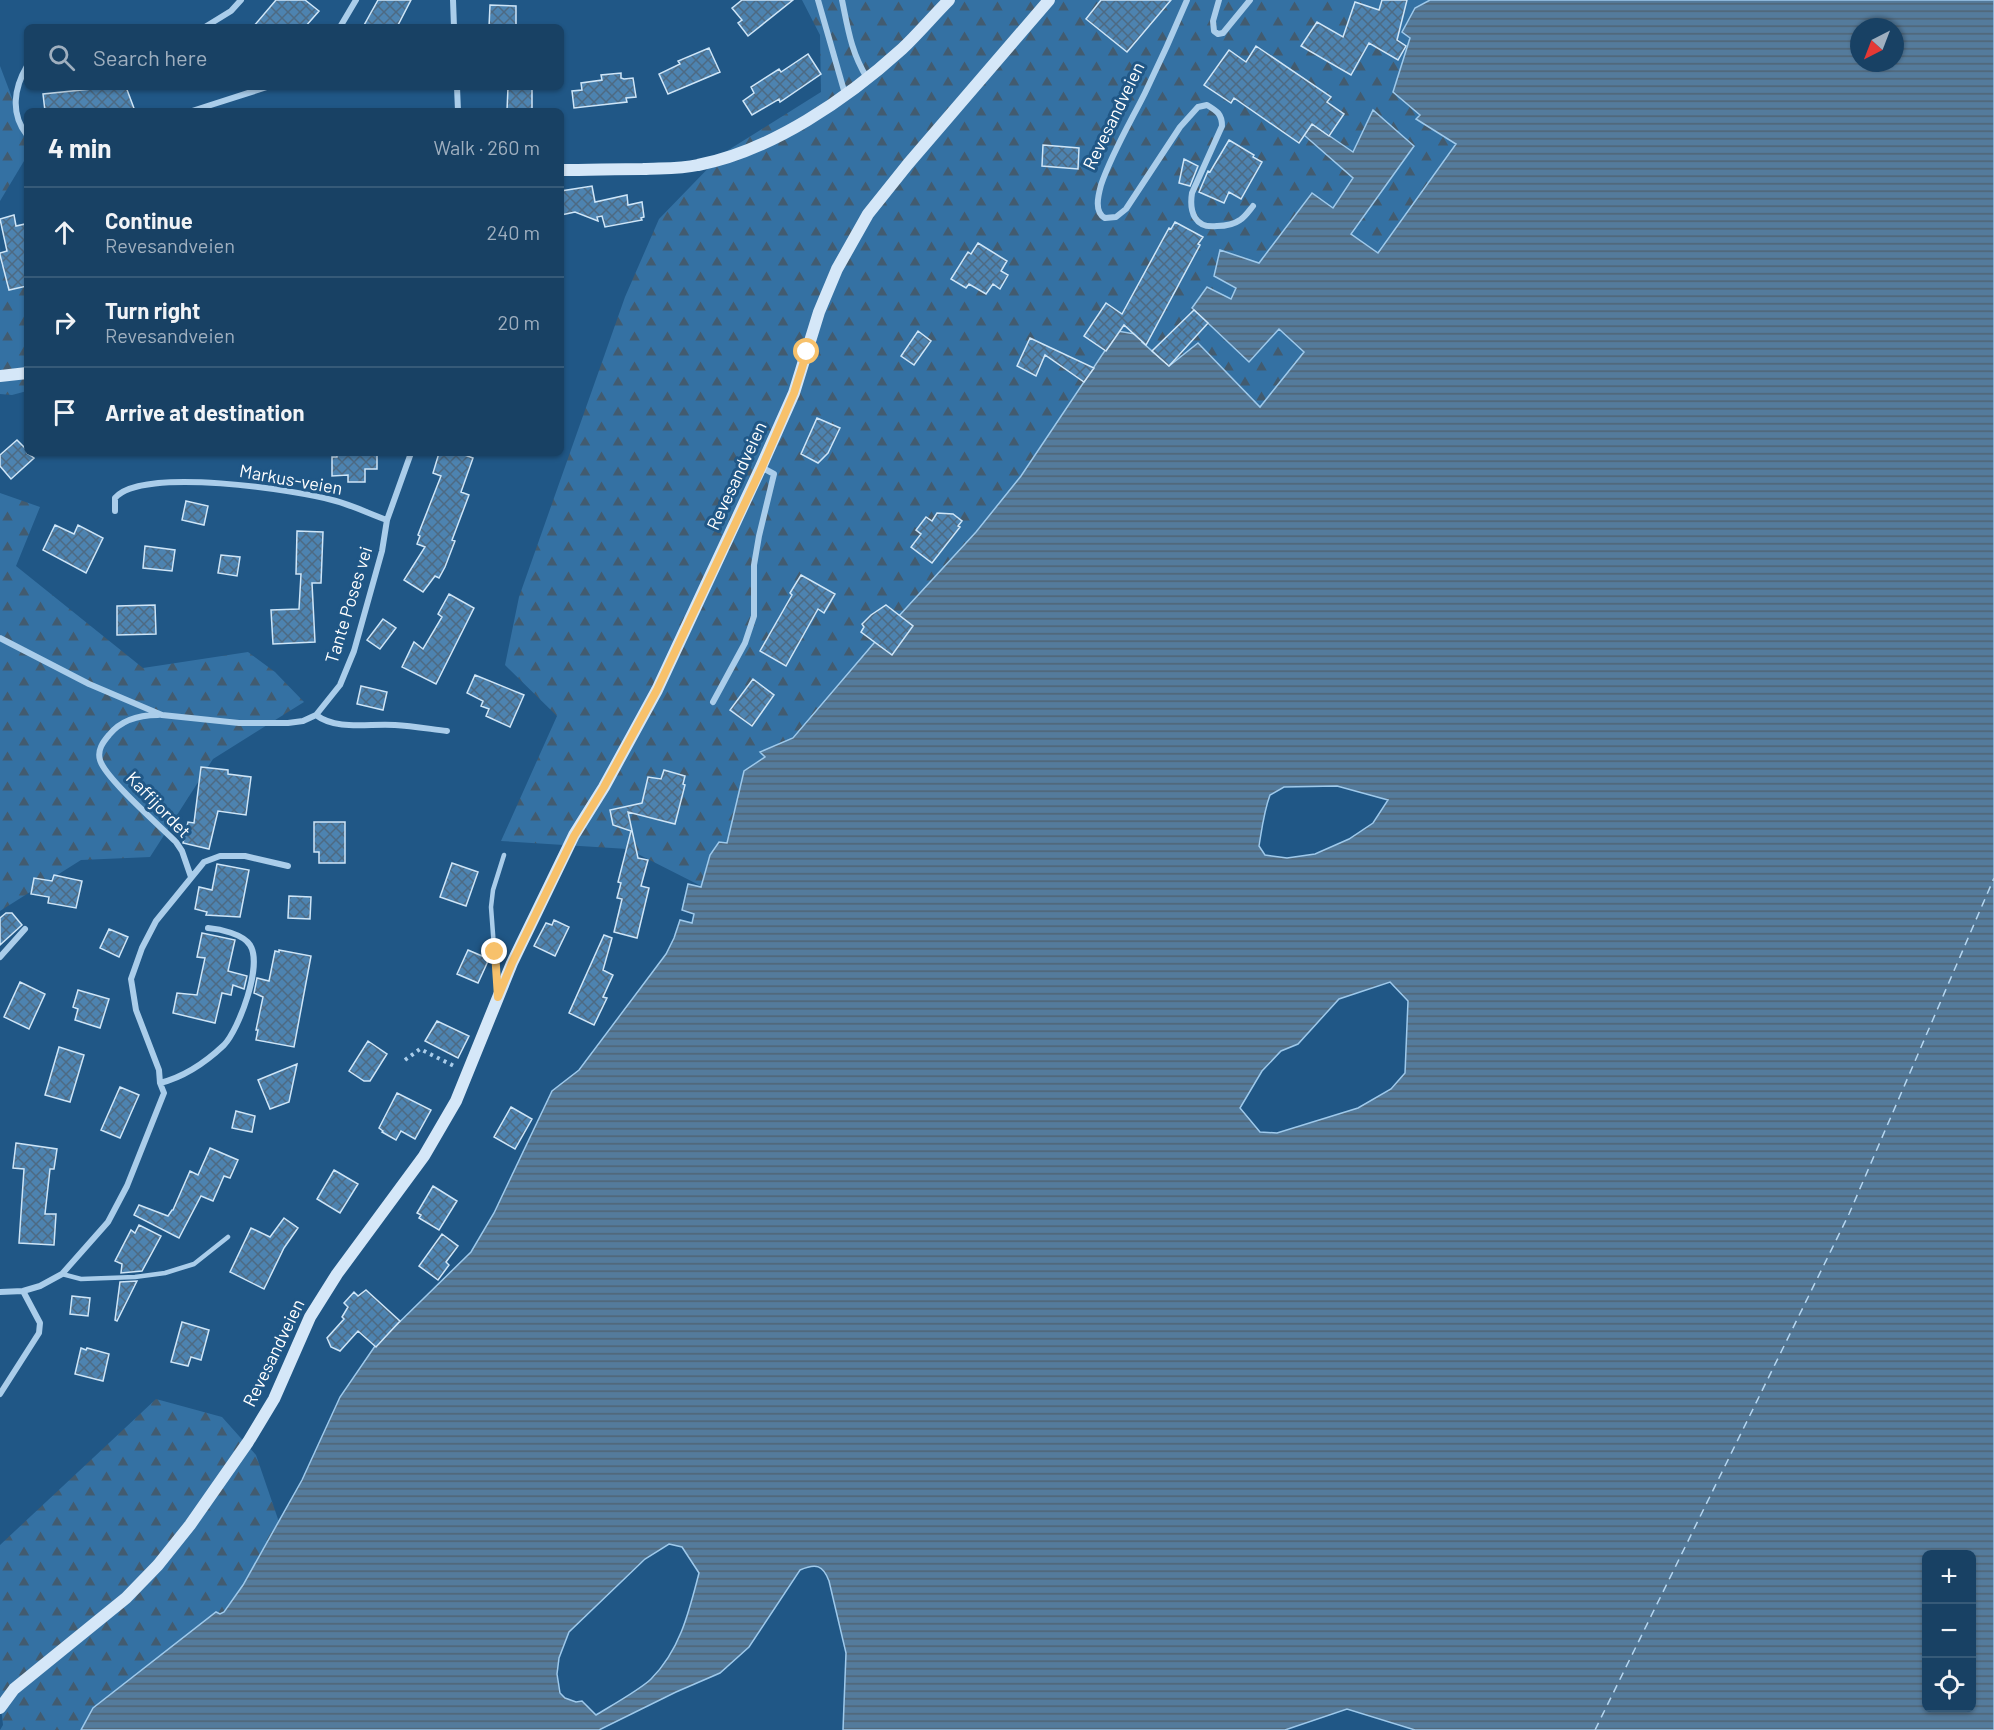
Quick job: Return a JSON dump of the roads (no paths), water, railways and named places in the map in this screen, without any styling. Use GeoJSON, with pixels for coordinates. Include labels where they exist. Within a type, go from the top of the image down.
{"type":"FeatureCollection","features":[{"type":"Feature","properties":{"kind":"main road"},"geometry":{"type":"LineString","coordinates":[[564,170],[697,165],[769,140],[794,127],[867,78],[903,49],[949,0]]}},
{"type":"Feature","properties":{"kind":"main road","name":"Revesandveien"},"geometry":{"type":"LineString","coordinates":[[0,1708],[14,1689],[126,1598],[158,1565],[190,1525],[248,1442],[274,1399],[310,1317],[337,1274],[424,1156],[456,1101],[512,963],[574,836],[604,787],[657,690],[762,467],[794,393],[819,312],[837,269],[868,214],[1049,0]]}},
{"type":"Feature","properties":{"kind":"main road"},"geometry":{"type":"LineString","coordinates":[[0,376],[24,373]]}},
{"type":"Feature","properties":{"kind":"street"},"geometry":{"type":"LineString","coordinates":[[210,24],[231,11],[242,0]]}},
{"type":"Feature","properties":{"kind":"street"},"geometry":{"type":"LineString","coordinates":[[342,24],[356,0]]}},
{"type":"Feature","properties":{"kind":"street"},"geometry":{"type":"LineString","coordinates":[[453,0],[454,24]]}},
{"type":"Feature","properties":{"kind":"street"},"geometry":{"type":"LineString","coordinates":[[818,0],[845,94]]}},
{"type":"Feature","properties":{"kind":"street"},"geometry":{"type":"LineString","coordinates":[[842,0],[852,47],[867,78]]}},
{"type":"Feature","properties":{"kind":"street","name":"Revesandveien"},"geometry":{"type":"LineString","coordinates":[[1187,0],[1156,72],[1101,186],[1098,208],[1100,215],[1105,218],[1116,217],[1126,209],[1180,127],[1198,107],[1207,105],[1219,112],[1222,126],[1192,193],[1190,205],[1194,218],[1201,225],[1211,227],[1228,225],[1240,220],[1253,206]]}},
{"type":"Feature","properties":{"kind":"street"},"geometry":{"type":"LineString","coordinates":[[1218,0],[1213,21],[1214,31],[1218,34],[1223,33],[1250,0]]}},
{"type":"Feature","properties":{"kind":"street"},"geometry":{"type":"LineString","coordinates":[[24,72],[15,103],[17,119],[24,130]]}},
{"type":"Feature","properties":{"kind":"street"},"geometry":{"type":"LineString","coordinates":[[201,108],[258,90]]}},
{"type":"Feature","properties":{"kind":"street"},"geometry":{"type":"LineString","coordinates":[[457,90],[458,108]]}},
{"type":"Feature","properties":{"kind":"street","name":"Tante Poses vei"},"geometry":{"type":"LineString","coordinates":[[316,715],[340,685],[354,651],[382,550],[387,520],[410,456]]}},
{"type":"Feature","properties":{"kind":"street"},"geometry":{"type":"LineString","coordinates":[[713,702],[745,643],[754,616],[754,565],[774,474],[762,467]]}},
{"type":"Feature","properties":{"kind":"street","name":"Markus-veien"},"geometry":{"type":"LineString","coordinates":[[115,511],[115,498],[119,493],[128,489],[162,483],[204,481],[284,490],[334,500],[387,520]]}},
{"type":"Feature","properties":{"kind":"street"},"geometry":{"type":"LineString","coordinates":[[0,638],[89,684],[162,715],[239,723],[288,723],[303,721],[316,715],[334,724],[394,725],[447,731]]}},
{"type":"Feature","properties":{"kind":"street","name":"Kaffijordet"},"geometry":{"type":"LineString","coordinates":[[162,715],[137,717],[116,726],[101,744],[100,759],[112,778],[182,851],[190,877]]}},
{"type":"Feature","properties":{"kind":"street"},"geometry":{"type":"LineString","coordinates":[[0,1292],[23,1291],[40,1286],[62,1274],[108,1222],[127,1186],[164,1093],[159,1070],[136,1010],[131,979],[142,948],[156,921],[204,862],[220,856],[245,856],[288,866]]}},
{"type":"Feature","properties":{"kind":"street"},"geometry":{"type":"LineString","coordinates":[[160,1083],[194,1069],[225,1044],[246,1003],[253,971],[254,955],[251,946],[246,940],[221,930],[208,928]]}},
{"type":"Feature","properties":{"kind":"street"},"geometry":{"type":"LineString","coordinates":[[0,957],[25,929]]}},
{"type":"Feature","properties":{"kind":"street"},"geometry":{"type":"LineString","coordinates":[[0,1394],[39,1333],[40,1323],[23,1291]]}},
{"type":"Feature","properties":{"kind":"lane","name":"Revesandveien"},"geometry":{"type":"LineString","coordinates":[[498,997],[491,907],[493,890],[504,855]]}},
{"type":"Feature","properties":{"kind":"lane"},"geometry":{"type":"LineString","coordinates":[[62,1274],[81,1279],[135,1277],[165,1273],[194,1264],[228,1237]]}}]}
